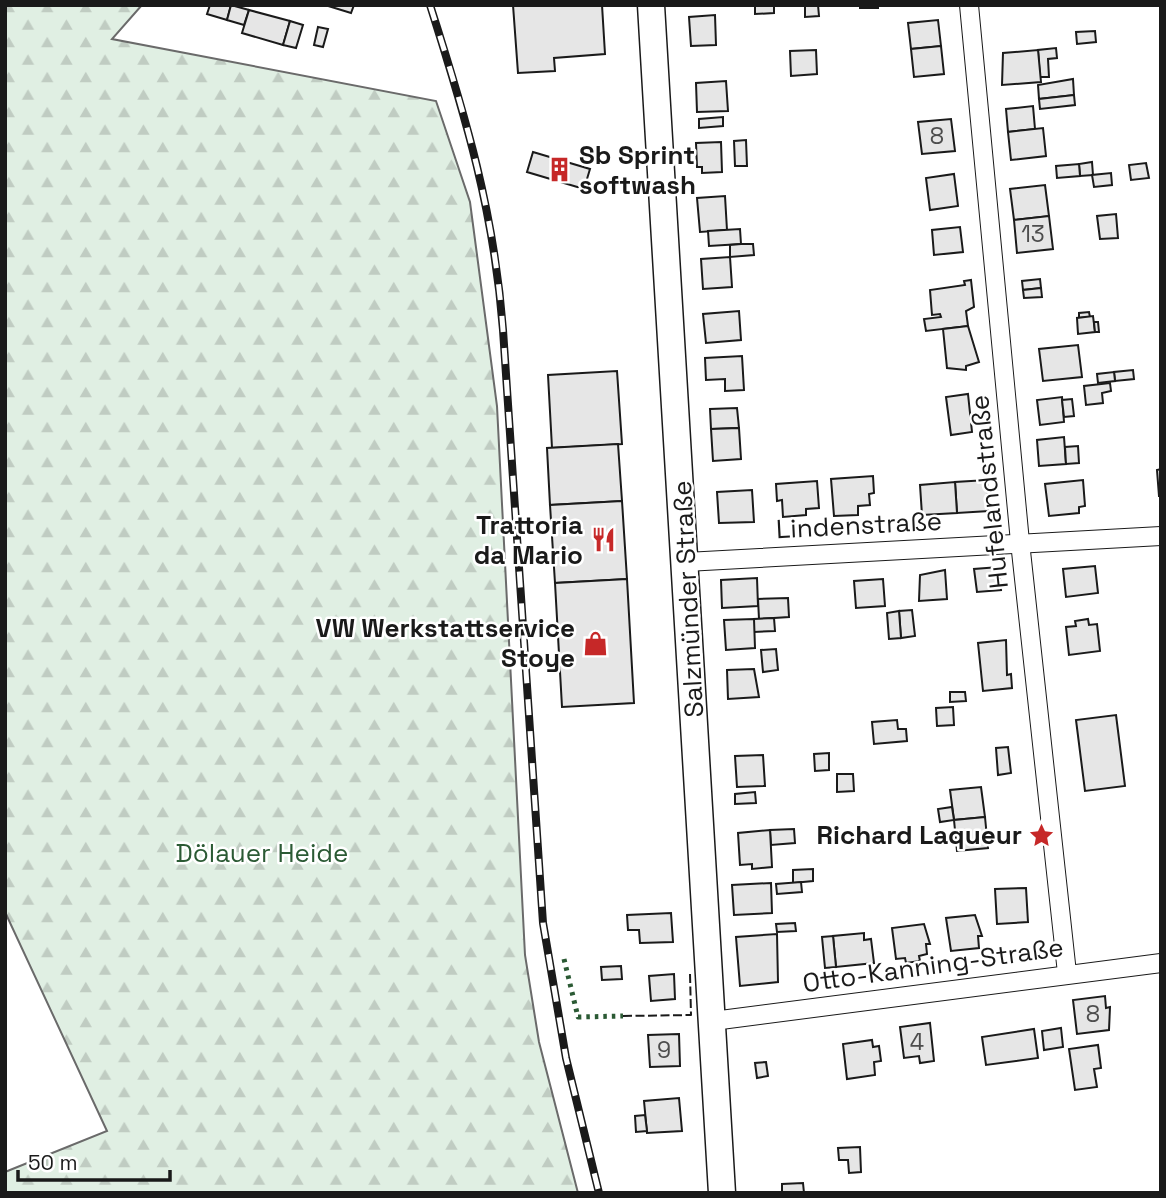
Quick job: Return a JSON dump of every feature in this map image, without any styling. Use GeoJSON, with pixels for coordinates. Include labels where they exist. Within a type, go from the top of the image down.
{"type":"FeatureCollection","features":[{"type":"Feature","properties":{"kind":"main road","name":"Salzmünder Straße"},"geometry":{"type":"LineString","coordinates":[[651,5],[722,1193]]}},
{"type":"Feature","properties":{"kind":"street","name":"Hufelandstraße"},"geometry":{"type":"LineString","coordinates":[[969,5],[1020,542],[1067,973]]}},
{"type":"Feature","properties":{"kind":"street","name":"Lindenstraße"},"geometry":{"type":"LineString","coordinates":[[686,562],[1161,536]]}},
{"type":"Feature","properties":{"kind":"street","name":"Otto-Kanning-Straße"},"geometry":{"type":"LineString","coordinates":[[713,1021],[1067,973],[1161,963]]}},
{"type":"Feature","properties":{"kind":"green space","name":"Dölauer Heide"},"geometry":{"type":"Polygon","coordinates":[[[5,5],[142,5],[112,39],[436,101],[470,202],[497,406],[525,955],[539,1042],[578,1193],[5,1193],[5,1172],[107,1131],[5,912],[5,5]]]}},
{"type":"Feature","properties":{"kind":"building"},"geometry":{"type":"Polygon","coordinates":[[[210,5],[231,5],[227,20],[207,14],[210,5]]]}},
{"type":"Feature","properties":{"kind":"building"},"geometry":{"type":"Polygon","coordinates":[[[231,5],[249,10],[244,25],[227,20],[231,5]]]}},
{"type":"Feature","properties":{"kind":"building"},"geometry":{"type":"Polygon","coordinates":[[[325,5],[354,5],[351,13],[325,5]]]}},
{"type":"Feature","properties":{"kind":"building"},"geometry":{"type":"Polygon","coordinates":[[[513,5],[602,5],[605,54],[554,58],[555,71],[518,73],[513,5]]]}},
{"type":"Feature","properties":{"kind":"building"},"geometry":{"type":"Polygon","coordinates":[[[755,5],[774,5],[774,13],[755,14],[755,5]]]}},
{"type":"Feature","properties":{"kind":"building"},"geometry":{"type":"Polygon","coordinates":[[[805,5],[818,5],[819,16],[805,17],[805,5]]]}},
{"type":"Feature","properties":{"kind":"building"},"geometry":{"type":"Polygon","coordinates":[[[860,5],[878,5],[878,8],[860,8],[860,5]]]}},
{"type":"Feature","properties":{"kind":"building"},"geometry":{"type":"Polygon","coordinates":[[[249,10],[290,21],[283,45],[242,33],[249,10]]]}},
{"type":"Feature","properties":{"kind":"building"},"geometry":{"type":"Polygon","coordinates":[[[715,15],[716,45],[691,46],[689,17],[715,15]]]}},
{"type":"Feature","properties":{"kind":"building"},"geometry":{"type":"Polygon","coordinates":[[[938,20],[941,46],[911,49],[908,23],[938,20]]]}},
{"type":"Feature","properties":{"kind":"building"},"geometry":{"type":"Polygon","coordinates":[[[290,21],[303,25],[296,48],[283,45],[290,21]]]}},
{"type":"Feature","properties":{"kind":"building"},"geometry":{"type":"Polygon","coordinates":[[[318,27],[328,29],[323,47],[314,45],[318,27]]]}},
{"type":"Feature","properties":{"kind":"building"},"geometry":{"type":"Polygon","coordinates":[[[1095,31],[1096,42],[1077,44],[1076,32],[1095,31]]]}},
{"type":"Feature","properties":{"kind":"building"},"geometry":{"type":"Polygon","coordinates":[[[941,46],[944,74],[914,77],[911,49],[941,46]]]}},
{"type":"Feature","properties":{"kind":"building"},"geometry":{"type":"Polygon","coordinates":[[[1056,48],[1057,58],[1048,59],[1049,77],[1040,77],[1038,50],[1056,48]]]}},
{"type":"Feature","properties":{"kind":"building"},"geometry":{"type":"Polygon","coordinates":[[[816,50],[817,74],[791,76],[790,51],[816,50]]]}},
{"type":"Feature","properties":{"kind":"building"},"geometry":{"type":"Polygon","coordinates":[[[1038,50],[1041,82],[1002,85],[1003,53],[1038,50]]]}},
{"type":"Feature","properties":{"kind":"building"},"geometry":{"type":"Polygon","coordinates":[[[1073,79],[1074,95],[1039,99],[1038,85],[1073,79]]]}},
{"type":"Feature","properties":{"kind":"building"},"geometry":{"type":"Polygon","coordinates":[[[726,81],[728,111],[697,112],[696,83],[726,81]]]}},
{"type":"Feature","properties":{"kind":"building"},"geometry":{"type":"Polygon","coordinates":[[[1074,95],[1075,105],[1040,109],[1039,99],[1074,95]]]}},
{"type":"Feature","properties":{"kind":"building"},"geometry":{"type":"Polygon","coordinates":[[[1033,106],[1035,129],[1008,132],[1006,109],[1033,106]]]}},
{"type":"Feature","properties":{"kind":"building"},"geometry":{"type":"Polygon","coordinates":[[[723,117],[723,126],[699,128],[699,119],[723,117]]]}},
{"type":"Feature","properties":{"kind":"building"},"geometry":{"type":"Polygon","coordinates":[[[951,119],[955,151],[922,154],[918,122],[951,119]]]}},
{"type":"Feature","properties":{"kind":"building"},"geometry":{"type":"Polygon","coordinates":[[[1043,128],[1046,156],[1011,160],[1008,132],[1043,128]]]}},
{"type":"Feature","properties":{"kind":"building"},"geometry":{"type":"Polygon","coordinates":[[[746,140],[747,166],[735,166],[734,141],[746,140]]]}},
{"type":"Feature","properties":{"kind":"building"},"geometry":{"type":"Polygon","coordinates":[[[721,142],[722,172],[702,173],[702,167],[697,167],[696,143],[721,142]]]}},
{"type":"Feature","properties":{"kind":"building","name":"Sb Sprint softwash"},"geometry":{"type":"Polygon","coordinates":[[[533,152],[590,169],[584,189],[527,172],[533,152]]]}},
{"type":"Feature","properties":{"kind":"building"},"geometry":{"type":"Polygon","coordinates":[[[1092,162],[1093,175],[1080,176],[1079,164],[1092,162]]]}},
{"type":"Feature","properties":{"kind":"building"},"geometry":{"type":"Polygon","coordinates":[[[1146,163],[1149,178],[1131,180],[1129,165],[1146,163]]]}},
{"type":"Feature","properties":{"kind":"building"},"geometry":{"type":"Polygon","coordinates":[[[1079,164],[1080,176],[1057,178],[1056,166],[1079,164]]]}},
{"type":"Feature","properties":{"kind":"building"},"geometry":{"type":"Polygon","coordinates":[[[1111,173],[1112,185],[1094,187],[1092,175],[1111,173]]]}},
{"type":"Feature","properties":{"kind":"building"},"geometry":{"type":"Polygon","coordinates":[[[954,174],[958,206],[930,210],[926,178],[954,174]]]}},
{"type":"Feature","properties":{"kind":"building"},"geometry":{"type":"Polygon","coordinates":[[[1045,185],[1049,216],[1014,220],[1010,189],[1045,185]]]}},
{"type":"Feature","properties":{"kind":"building"},"geometry":{"type":"Polygon","coordinates":[[[725,196],[727,230],[700,232],[697,198],[725,196]]]}},
{"type":"Feature","properties":{"kind":"building"},"geometry":{"type":"Polygon","coordinates":[[[1116,214],[1118,238],[1100,239],[1097,216],[1116,214]]]}},
{"type":"Feature","properties":{"kind":"building"},"geometry":{"type":"Polygon","coordinates":[[[1049,216],[1053,249],[1017,253],[1014,220],[1049,216]]]}},
{"type":"Feature","properties":{"kind":"building"},"geometry":{"type":"Polygon","coordinates":[[[960,227],[963,252],[934,255],[932,230],[960,227]]]}},
{"type":"Feature","properties":{"kind":"building"},"geometry":{"type":"Polygon","coordinates":[[[740,229],[741,244],[709,246],[708,231],[740,229]]]}},
{"type":"Feature","properties":{"kind":"building"},"geometry":{"type":"Polygon","coordinates":[[[753,244],[754,255],[730,257],[730,245],[753,244]]]}},
{"type":"Feature","properties":{"kind":"building"},"geometry":{"type":"Polygon","coordinates":[[[730,257],[732,287],[703,289],[701,259],[730,257]]]}},
{"type":"Feature","properties":{"kind":"building"},"geometry":{"type":"Polygon","coordinates":[[[1040,279],[1041,288],[1023,290],[1022,281],[1040,279]]]}},
{"type":"Feature","properties":{"kind":"building"},"geometry":{"type":"Polygon","coordinates":[[[971,280],[974,307],[966,311],[968,326],[926,331],[924,319],[941,317],[940,314],[932,315],[930,290],[965,285],[964,281],[971,280]]]}},
{"type":"Feature","properties":{"kind":"building"},"geometry":{"type":"Polygon","coordinates":[[[1041,288],[1042,297],[1024,298],[1023,290],[1041,288]]]}},
{"type":"Feature","properties":{"kind":"building"},"geometry":{"type":"Polygon","coordinates":[[[739,311],[741,340],[706,343],[703,314],[739,311]]]}},
{"type":"Feature","properties":{"kind":"building"},"geometry":{"type":"Polygon","coordinates":[[[1089,312],[1090,317],[1079,318],[1079,313],[1089,312]]]}},
{"type":"Feature","properties":{"kind":"building"},"geometry":{"type":"Polygon","coordinates":[[[1093,316],[1095,332],[1078,334],[1077,318],[1093,316]]]}},
{"type":"Feature","properties":{"kind":"building"},"geometry":{"type":"Polygon","coordinates":[[[1094,322],[1098,322],[1099,332],[1095,332],[1094,322]]]}},
{"type":"Feature","properties":{"kind":"building"},"geometry":{"type":"Polygon","coordinates":[[[968,326],[979,362],[966,366],[966,370],[947,368],[943,329],[968,326]]]}},
{"type":"Feature","properties":{"kind":"building"},"geometry":{"type":"Polygon","coordinates":[[[1078,345],[1082,377],[1043,381],[1039,349],[1078,345]]]}},
{"type":"Feature","properties":{"kind":"building"},"geometry":{"type":"Polygon","coordinates":[[[742,356],[744,390],[725,391],[725,379],[706,380],[705,358],[742,356]]]}},
{"type":"Feature","properties":{"kind":"building"},"geometry":{"type":"Polygon","coordinates":[[[1133,370],[1134,379],[1115,381],[1114,372],[1133,370]]]}},
{"type":"Feature","properties":{"kind":"building"},"geometry":{"type":"Polygon","coordinates":[[[617,371],[622,444],[552,448],[548,375],[617,371]]]}},
{"type":"Feature","properties":{"kind":"building"},"geometry":{"type":"Polygon","coordinates":[[[1114,372],[1115,381],[1098,383],[1097,374],[1114,372]]]}},
{"type":"Feature","properties":{"kind":"building"},"geometry":{"type":"Polygon","coordinates":[[[1110,383],[1111,391],[1102,393],[1103,403],[1086,405],[1084,386],[1110,383]]]}},
{"type":"Feature","properties":{"kind":"building"},"geometry":{"type":"Polygon","coordinates":[[[968,394],[972,432],[951,435],[946,397],[968,394]]]}},
{"type":"Feature","properties":{"kind":"building"},"geometry":{"type":"Polygon","coordinates":[[[1062,397],[1064,422],[1040,425],[1037,400],[1062,397]]]}},
{"type":"Feature","properties":{"kind":"building"},"geometry":{"type":"Polygon","coordinates":[[[1072,399],[1074,416],[1064,417],[1062,400],[1072,399]]]}},
{"type":"Feature","properties":{"kind":"building"},"geometry":{"type":"Polygon","coordinates":[[[737,408],[739,428],[711,429],[710,409],[737,408]]]}},
{"type":"Feature","properties":{"kind":"building"},"geometry":{"type":"Polygon","coordinates":[[[739,428],[741,459],[713,461],[711,429],[739,428]]]}},
{"type":"Feature","properties":{"kind":"building"},"geometry":{"type":"Polygon","coordinates":[[[1064,437],[1066,464],[1039,466],[1037,440],[1064,437]]]}},
{"type":"Feature","properties":{"kind":"building"},"geometry":{"type":"Polygon","coordinates":[[[618,444],[622,501],[550,505],[547,448],[618,444]]]}},
{"type":"Feature","properties":{"kind":"building"},"geometry":{"type":"Polygon","coordinates":[[[1078,446],[1079,463],[1066,464],[1065,447],[1078,446]]]}},
{"type":"Feature","properties":{"kind":"building"},"geometry":{"type":"Polygon","coordinates":[[[1161,469],[1161,496],[1159,496],[1157,470],[1161,469]]]}},
{"type":"Feature","properties":{"kind":"building"},"geometry":{"type":"Polygon","coordinates":[[[873,476],[874,493],[869,494],[870,505],[858,506],[858,515],[834,516],[831,479],[873,476]]]}},
{"type":"Feature","properties":{"kind":"building"},"geometry":{"type":"Polygon","coordinates":[[[987,480],[989,511],[957,513],[955,482],[987,480]]]}},
{"type":"Feature","properties":{"kind":"building"},"geometry":{"type":"Polygon","coordinates":[[[1083,480],[1085,506],[1079,507],[1079,513],[1049,516],[1045,484],[1083,480]]]}},
{"type":"Feature","properties":{"kind":"building"},"geometry":{"type":"Polygon","coordinates":[[[817,481],[819,508],[806,509],[806,515],[783,517],[782,500],[777,501],[776,484],[817,481]]]}},
{"type":"Feature","properties":{"kind":"building"},"geometry":{"type":"Polygon","coordinates":[[[955,482],[957,513],[922,515],[920,485],[955,482]]]}},
{"type":"Feature","properties":{"kind":"building"},"geometry":{"type":"Polygon","coordinates":[[[752,490],[754,522],[719,523],[717,492],[752,490]]]}},
{"type":"Feature","properties":{"kind":"building"},"geometry":{"type":"Polygon","coordinates":[[[622,501],[627,579],[555,583],[550,505],[622,501]]]}},
{"type":"Feature","properties":{"kind":"building"},"geometry":{"type":"Polygon","coordinates":[[[1095,566],[1098,593],[1066,597],[1063,569],[1095,566]]]}},
{"type":"Feature","properties":{"kind":"building"},"geometry":{"type":"Polygon","coordinates":[[[999,567],[1001,590],[977,592],[974,569],[999,567]]]}},
{"type":"Feature","properties":{"kind":"building"},"geometry":{"type":"Polygon","coordinates":[[[945,570],[947,599],[919,601],[920,575],[945,570]]]}},
{"type":"Feature","properties":{"kind":"building"},"geometry":{"type":"Polygon","coordinates":[[[757,578],[758,606],[722,608],[721,580],[757,578]]]}},
{"type":"Feature","properties":{"kind":"building","name":"VW Werkstattservice Stoye"},"geometry":{"type":"Polygon","coordinates":[[[627,579],[634,703],[562,707],[555,583],[627,579]]]}},
{"type":"Feature","properties":{"kind":"building"},"geometry":{"type":"Polygon","coordinates":[[[883,579],[885,606],[856,608],[854,581],[883,579]]]}},
{"type":"Feature","properties":{"kind":"building"},"geometry":{"type":"Polygon","coordinates":[[[788,598],[789,617],[759,619],[758,599],[788,598]]]}},
{"type":"Feature","properties":{"kind":"building"},"geometry":{"type":"Polygon","coordinates":[[[912,610],[915,636],[901,638],[899,611],[912,610]]]}},
{"type":"Feature","properties":{"kind":"building"},"geometry":{"type":"Polygon","coordinates":[[[899,611],[901,638],[889,639],[887,613],[899,611]]]}},
{"type":"Feature","properties":{"kind":"building"},"geometry":{"type":"Polygon","coordinates":[[[774,618],[775,631],[754,632],[754,619],[774,618]]]}},
{"type":"Feature","properties":{"kind":"building"},"geometry":{"type":"Polygon","coordinates":[[[754,619],[755,648],[726,650],[724,620],[754,619]]]}},
{"type":"Feature","properties":{"kind":"building"},"geometry":{"type":"Polygon","coordinates":[[[1088,619],[1089,625],[1097,624],[1100,651],[1069,655],[1066,627],[1076,626],[1075,621],[1088,619]]]}},
{"type":"Feature","properties":{"kind":"building"},"geometry":{"type":"Polygon","coordinates":[[[1006,640],[1007,675],[1011,674],[1012,688],[983,691],[978,643],[1006,640]]]}},
{"type":"Feature","properties":{"kind":"building"},"geometry":{"type":"Polygon","coordinates":[[[776,649],[778,670],[763,672],[761,650],[776,649]]]}},
{"type":"Feature","properties":{"kind":"building"},"geometry":{"type":"Polygon","coordinates":[[[754,669],[759,697],[728,699],[727,670],[754,669]]]}},
{"type":"Feature","properties":{"kind":"building"},"geometry":{"type":"Polygon","coordinates":[[[950,692],[965,692],[966,701],[950,702],[950,692]]]}},
{"type":"Feature","properties":{"kind":"building"},"geometry":{"type":"Polygon","coordinates":[[[953,707],[954,725],[937,726],[936,708],[953,707]]]}},
{"type":"Feature","properties":{"kind":"building"},"geometry":{"type":"Polygon","coordinates":[[[1116,715],[1125,786],[1085,791],[1076,720],[1116,715]]]}},
{"type":"Feature","properties":{"kind":"building"},"geometry":{"type":"Polygon","coordinates":[[[897,720],[898,729],[906,729],[907,741],[874,744],[872,722],[897,720]]]}},
{"type":"Feature","properties":{"kind":"building"},"geometry":{"type":"Polygon","coordinates":[[[1008,747],[1011,773],[998,775],[996,748],[1008,747]]]}},
{"type":"Feature","properties":{"kind":"building"},"geometry":{"type":"Polygon","coordinates":[[[829,753],[829,770],[815,771],[814,754],[829,753]]]}},
{"type":"Feature","properties":{"kind":"building"},"geometry":{"type":"Polygon","coordinates":[[[763,755],[765,786],[737,787],[735,756],[763,755]]]}},
{"type":"Feature","properties":{"kind":"building"},"geometry":{"type":"Polygon","coordinates":[[[837,774],[853,774],[854,791],[837,792],[837,774]]]}},
{"type":"Feature","properties":{"kind":"building"},"geometry":{"type":"Polygon","coordinates":[[[981,787],[985,817],[954,820],[950,790],[981,787]]]}},
{"type":"Feature","properties":{"kind":"building"},"geometry":{"type":"Polygon","coordinates":[[[755,792],[756,803],[735,804],[735,794],[755,792]]]}},
{"type":"Feature","properties":{"kind":"building"},"geometry":{"type":"Polygon","coordinates":[[[952,807],[954,820],[940,822],[938,809],[952,807]]]}},
{"type":"Feature","properties":{"kind":"building"},"geometry":{"type":"Polygon","coordinates":[[[985,817],[988,848],[957,851],[954,820],[985,817]]]}},
{"type":"Feature","properties":{"kind":"building"},"geometry":{"type":"Polygon","coordinates":[[[794,829],[795,843],[771,845],[770,830],[794,829]]]}},
{"type":"Feature","properties":{"kind":"building"},"geometry":{"type":"Polygon","coordinates":[[[770,830],[772,867],[752,869],[752,864],[740,865],[738,833],[770,830]]]}},
{"type":"Feature","properties":{"kind":"building"},"geometry":{"type":"Polygon","coordinates":[[[813,869],[813,881],[793,883],[793,870],[813,869]]]}},
{"type":"Feature","properties":{"kind":"building"},"geometry":{"type":"Polygon","coordinates":[[[801,882],[802,892],[777,894],[776,884],[801,882]]]}},
{"type":"Feature","properties":{"kind":"building"},"geometry":{"type":"Polygon","coordinates":[[[771,883],[772,913],[734,915],[732,885],[771,883]]]}},
{"type":"Feature","properties":{"kind":"building"},"geometry":{"type":"Polygon","coordinates":[[[1026,888],[1028,922],[997,924],[995,889],[1026,888]]]}},
{"type":"Feature","properties":{"kind":"building"},"geometry":{"type":"Polygon","coordinates":[[[671,913],[673,942],[640,943],[639,930],[628,930],[627,915],[671,913]]]}},
{"type":"Feature","properties":{"kind":"building"},"geometry":{"type":"Polygon","coordinates":[[[975,915],[982,936],[978,936],[979,948],[951,951],[946,918],[975,915]]]}},
{"type":"Feature","properties":{"kind":"building"},"geometry":{"type":"Polygon","coordinates":[[[795,923],[796,931],[777,932],[776,924],[795,923]]]}},
{"type":"Feature","properties":{"kind":"building"},"geometry":{"type":"Polygon","coordinates":[[[924,924],[930,944],[926,944],[927,954],[919,956],[920,961],[906,963],[905,958],[896,959],[892,928],[924,924]]]}},
{"type":"Feature","properties":{"kind":"building"},"geometry":{"type":"Polygon","coordinates":[[[864,933],[864,940],[871,939],[874,963],[836,967],[833,936],[864,933]]]}},
{"type":"Feature","properties":{"kind":"building"},"geometry":{"type":"Polygon","coordinates":[[[777,934],[778,982],[740,986],[736,937],[777,934]]]}},
{"type":"Feature","properties":{"kind":"building"},"geometry":{"type":"Polygon","coordinates":[[[833,936],[836,967],[825,968],[822,937],[833,936]]]}},
{"type":"Feature","properties":{"kind":"building"},"geometry":{"type":"Polygon","coordinates":[[[621,966],[622,979],[602,980],[601,967],[621,966]]]}},
{"type":"Feature","properties":{"kind":"building"},"geometry":{"type":"Polygon","coordinates":[[[674,974],[675,999],[651,1001],[649,976],[674,974]]]}},
{"type":"Feature","properties":{"kind":"building"},"geometry":{"type":"Polygon","coordinates":[[[1105,996],[1106,1008],[1110,1007],[1109,1030],[1077,1034],[1073,1000],[1105,996]]]}},
{"type":"Feature","properties":{"kind":"building"},"geometry":{"type":"Polygon","coordinates":[[[930,1023],[934,1061],[920,1063],[919,1056],[904,1058],[900,1027],[930,1023]]]}},
{"type":"Feature","properties":{"kind":"building"},"geometry":{"type":"Polygon","coordinates":[[[1061,1028],[1063,1047],[1044,1050],[1042,1031],[1061,1028]]]}},
{"type":"Feature","properties":{"kind":"building"},"geometry":{"type":"Polygon","coordinates":[[[1034,1029],[1038,1058],[986,1065],[982,1037],[1034,1029]]]}},
{"type":"Feature","properties":{"kind":"building"},"geometry":{"type":"Polygon","coordinates":[[[679,1034],[680,1066],[650,1067],[648,1035],[679,1034]]]}},
{"type":"Feature","properties":{"kind":"building"},"geometry":{"type":"Polygon","coordinates":[[[872,1040],[873,1047],[879,1046],[881,1061],[874,1062],[875,1075],[847,1079],[843,1044],[872,1040]]]}},
{"type":"Feature","properties":{"kind":"building"},"geometry":{"type":"Polygon","coordinates":[[[1098,1045],[1101,1068],[1094,1069],[1097,1087],[1075,1090],[1069,1049],[1098,1045]]]}},
{"type":"Feature","properties":{"kind":"building"},"geometry":{"type":"Polygon","coordinates":[[[766,1062],[768,1076],[757,1078],[755,1063],[766,1062]]]}},
{"type":"Feature","properties":{"kind":"building"},"geometry":{"type":"Polygon","coordinates":[[[679,1098],[682,1131],[647,1133],[644,1101],[679,1098]]]}},
{"type":"Feature","properties":{"kind":"building"},"geometry":{"type":"Polygon","coordinates":[[[645,1115],[647,1131],[636,1132],[635,1116],[645,1115]]]}},
{"type":"Feature","properties":{"kind":"building"},"geometry":{"type":"Polygon","coordinates":[[[860,1147],[861,1172],[849,1173],[848,1160],[839,1160],[838,1148],[860,1147]]]}},
{"type":"Feature","properties":{"kind":"building"},"geometry":{"type":"Polygon","coordinates":[[[803,1183],[804,1193],[782,1193],[782,1184],[803,1183]]]}},
{"type":"Feature","properties":{"kind":"railway"},"geometry":{"type":"LineString","coordinates":[[430,5],[477,165],[499,287],[543,923],[566,1058],[599,1193]]}},
{"type":"Feature","properties":{"kind":"hedge"},"geometry":{"type":"LineString","coordinates":[[564,959],[578,1017],[623,1016]]}},
{"type":"Feature","properties":{"kind":"fence"},"geometry":{"type":"LineString","coordinates":[[623,1016],[691,1015],[690,974]]}},
{"type":"Feature","properties":{"kind":"place","name":"Sb Sprint softwash"},"geometry":{"type":"Point","coordinates":[559,170]}},
{"type":"Feature","properties":{"kind":"place","name":"Trattoria da Mario"},"geometry":{"type":"Point","coordinates":[603,540]}},
{"type":"Feature","properties":{"kind":"place","name":"VW Werkstattservice Stoye"},"geometry":{"type":"Point","coordinates":[595,643]}},
{"type":"Feature","properties":{"kind":"place","name":"Richard Laqueur"},"geometry":{"type":"Point","coordinates":[1042,835]}}]}
